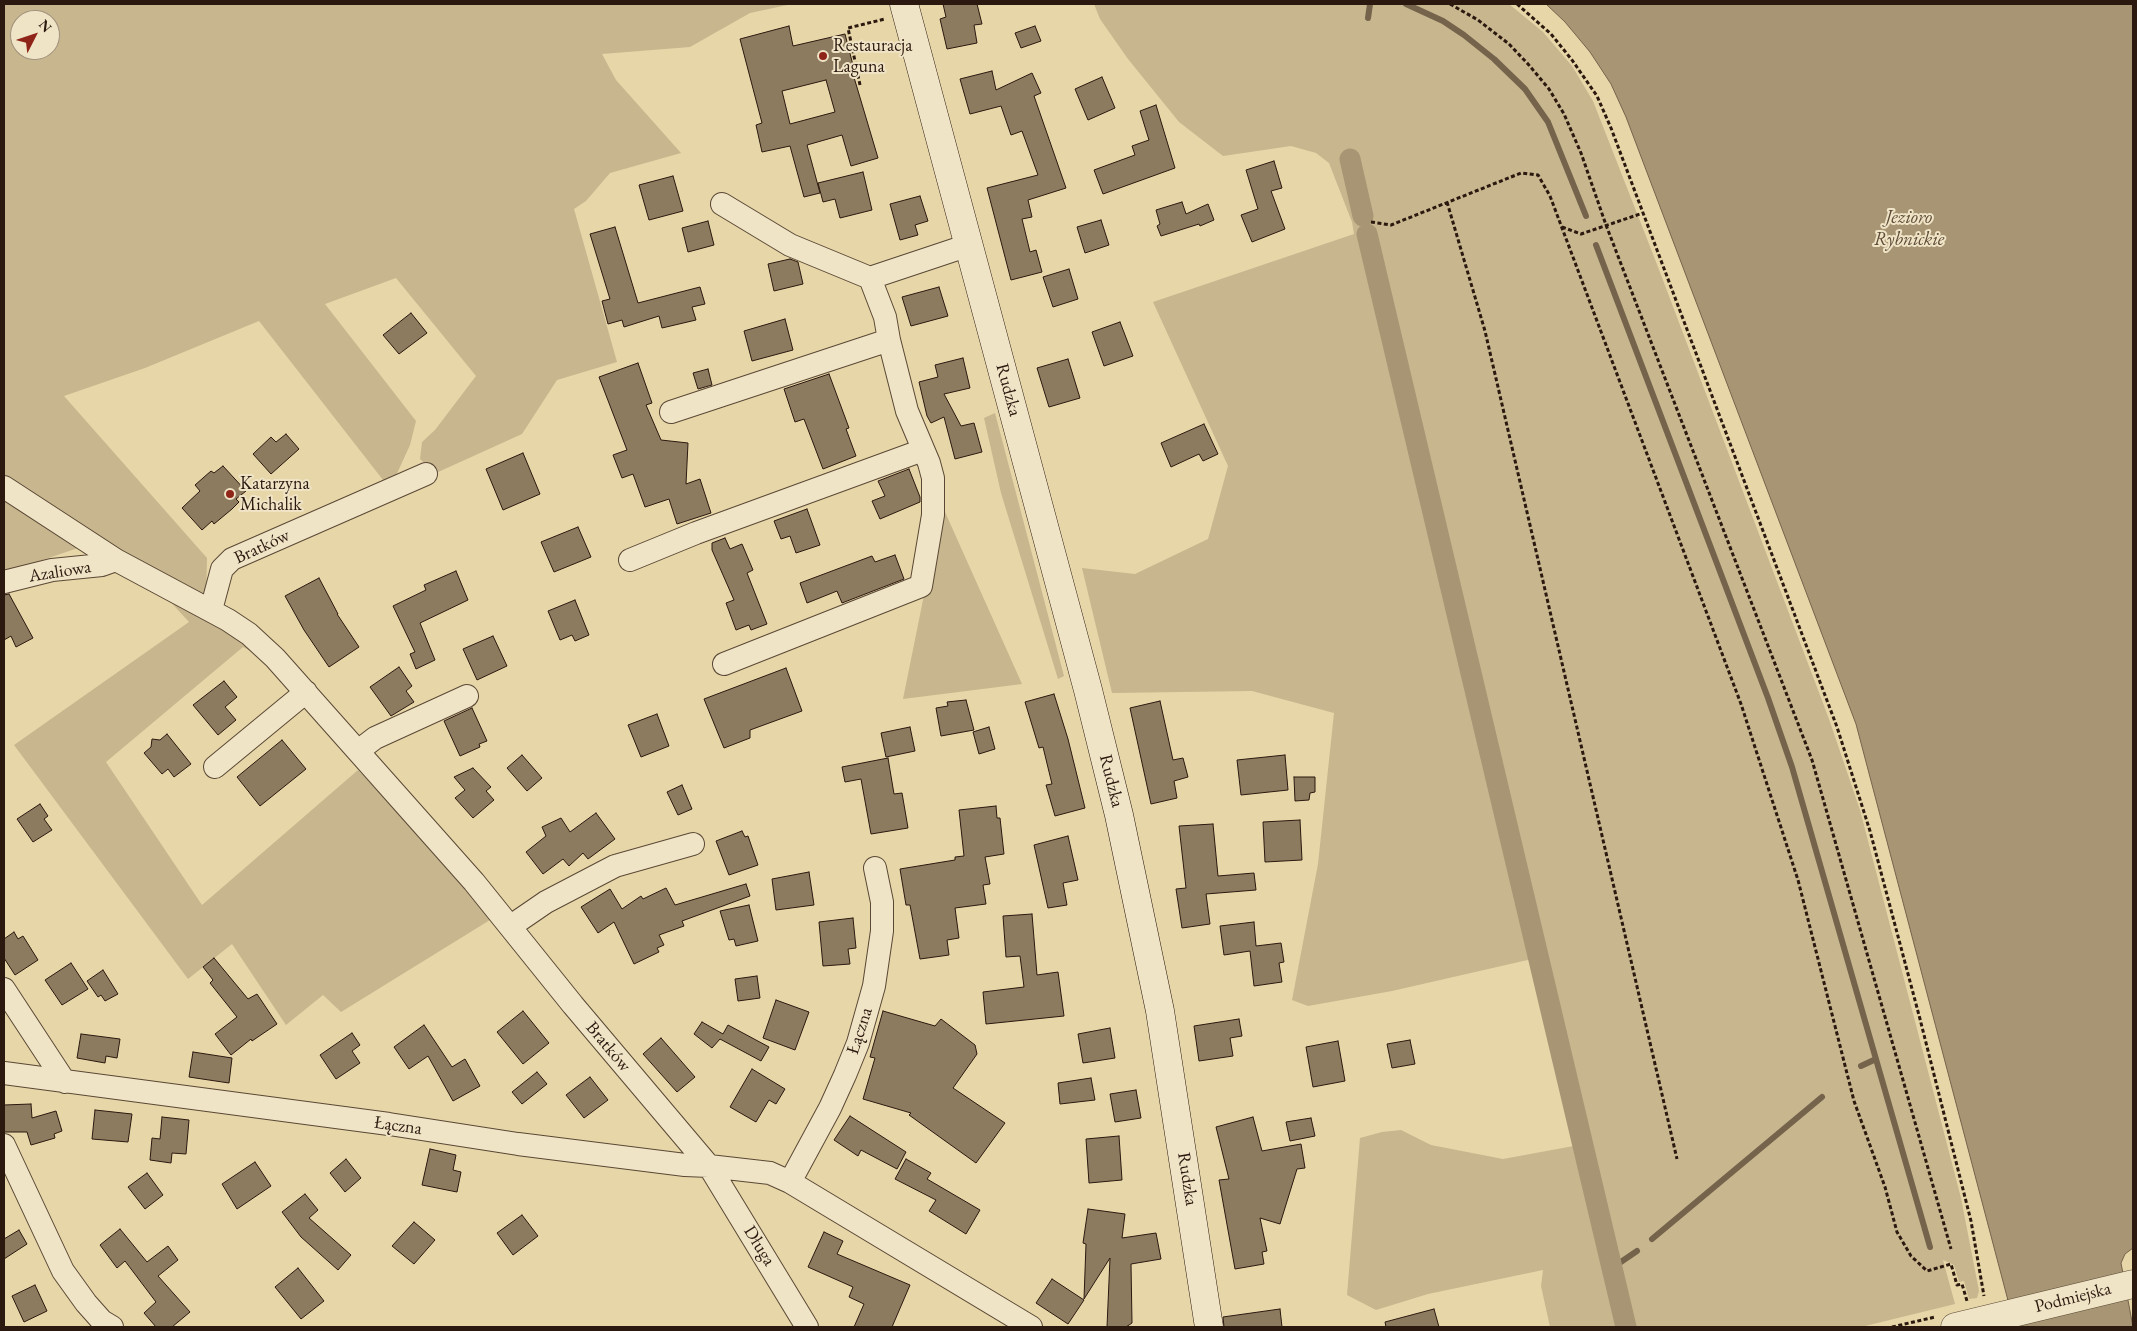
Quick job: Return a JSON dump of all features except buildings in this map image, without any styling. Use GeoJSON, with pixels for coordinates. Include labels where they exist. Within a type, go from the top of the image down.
{"type":"FeatureCollection","features":[{"type":"Feature","properties":{"kind":"main road","name":"Rudzka"},"geometry":{"type":"LineString","coordinates":[[899,10],[969,245],[1088,690],[1121,824],[1160,1011],[1209,1327]]}},
{"type":"Feature","properties":{"kind":"main road","name":"Podmiejska"},"geometry":{"type":"LineString","coordinates":[[1947,1321],[1988,1309],[2133,1284]]}},
{"type":"Feature","properties":{"kind":"street"},"geometry":{"type":"LineString","coordinates":[[722,204],[790,245],[870,278],[969,245]]}},
{"type":"Feature","properties":{"kind":"street"},"geometry":{"type":"LineString","coordinates":[[724,664],[921,586],[926,567],[934,500],[932,478],[907,411],[885,317],[870,278]]}},
{"type":"Feature","properties":{"kind":"street"},"geometry":{"type":"LineString","coordinates":[[671,412],[889,340]]}},
{"type":"Feature","properties":{"kind":"street"},"geometry":{"type":"LineString","coordinates":[[630,560],[696,533],[923,450]]}},
{"type":"Feature","properties":{"kind":"street","name":"Bratków"},"geometry":{"type":"LineString","coordinates":[[211,610],[222,569],[232,559],[426,474]]}},
{"type":"Feature","properties":{"kind":"street","name":"Bratków"},"geometry":{"type":"LineString","coordinates":[[4,487],[116,560],[211,610],[263,645],[474,882],[573,1005],[709,1166]]}},
{"type":"Feature","properties":{"kind":"street","name":"Azaliowa"},"geometry":{"type":"LineString","coordinates":[[4,582],[52,570],[102,565],[116,560]]}},
{"type":"Feature","properties":{"kind":"street"},"geometry":{"type":"LineString","coordinates":[[215,767],[306,692]]}},
{"type":"Feature","properties":{"kind":"street"},"geometry":{"type":"LineString","coordinates":[[358,751],[375,738],[467,696]]}},
{"type":"Feature","properties":{"kind":"street"},"geometry":{"type":"LineString","coordinates":[[511,926],[546,902],[614,866],[693,844]]}},
{"type":"Feature","properties":{"kind":"street","name":"Łączna"},"geometry":{"type":"LineString","coordinates":[[790,1182],[841,1084],[858,1043],[871,996],[882,932],[882,902],[875,868]]}},
{"type":"Feature","properties":{"kind":"street"},"geometry":{"type":"LineString","coordinates":[[4,989],[65,1082]]}},
{"type":"Feature","properties":{"kind":"street","name":"Łączna"},"geometry":{"type":"LineString","coordinates":[[4,1074],[389,1124],[547,1148],[685,1166],[709,1166],[770,1173],[790,1182],[1031,1327]]}},
{"type":"Feature","properties":{"kind":"street"},"geometry":{"type":"LineString","coordinates":[[4,1145],[63,1271],[86,1303],[102,1321],[112,1327]]}},
{"type":"Feature","properties":{"kind":"street","name":"Długa"},"geometry":{"type":"LineString","coordinates":[[709,1166],[807,1327]]}},
{"type":"Feature","properties":{"kind":"path"},"geometry":{"type":"LineString","coordinates":[[1450,4],[1478,20],[1508,44],[1528,64],[1549,89],[1564,114],[1581,153],[1606,226],[1812,760],[1951,1249]]}},
{"type":"Feature","properties":{"kind":"path"},"geometry":{"type":"LineString","coordinates":[[1517,4],[1551,34],[1587,80],[1597,96],[1611,128],[1837,727],[1851,767],[1888,895],[1964,1190],[1988,1309]]}},
{"type":"Feature","properties":{"kind":"path"},"geometry":{"type":"LineString","coordinates":[[860,85],[848,28],[899,10]]}},
{"type":"Feature","properties":{"kind":"path"},"geometry":{"type":"LineString","coordinates":[[1371,222],[1390,225],[1521,172],[1538,175],[1550,196],[1741,704],[1798,880],[1854,1101],[1885,1187],[1897,1232],[1910,1256],[1926,1271],[1951,1264],[1957,1285],[1962,1284],[1966,1300]]}},
{"type":"Feature","properties":{"kind":"path"},"geometry":{"type":"LineString","coordinates":[[1447,202],[1485,331],[1677,1159]]}},
{"type":"Feature","properties":{"kind":"path"},"geometry":{"type":"LineString","coordinates":[[1562,227],[1580,234],[1643,213]]}},
{"type":"Feature","properties":{"kind":"path"},"geometry":{"type":"LineString","coordinates":[[1892,1327],[1947,1321]]}},
{"type":"Feature","properties":{"kind":"shaded area"},"geometry":{"type":"Polygon","coordinates":[[[4,4],[792,4],[750,13],[690,47],[602,54],[616,80],[681,153],[610,173],[586,201],[574,209],[617,362],[557,380],[522,434],[436,473],[420,459],[422,442],[435,430],[476,376],[396,278],[325,304],[416,421],[410,445],[394,480],[383,480],[259,321],[145,368],[64,396],[207,558],[206,601],[110,547],[4,474],[4,4]]]}},
{"type":"Feature","properties":{"kind":"shaded area"},"geometry":{"type":"Polygon","coordinates":[[[1094,4],[1509,4],[1543,32],[1572,66],[1593,101],[1658,267],[1829,719],[1860,810],[1961,1198],[1979,1291],[1977,1298],[1969,1299],[1964,1281],[1959,1282],[1954,1265],[1943,1260],[1955,1304],[1861,1327],[1550,1327],[1541,1286],[1543,1270],[1428,1294],[1376,1310],[1347,1295],[1360,1138],[1382,1132],[1401,1130],[1431,1145],[1503,1159],[1579,1145],[1532,959],[1392,991],[1308,1006],[1292,1000],[1318,864],[1334,713],[1252,691],[1112,693],[1082,568],[1135,574],[1208,539],[1228,466],[1153,302],[1354,234],[1352,222],[1329,163],[1316,153],[1291,146],[1223,156],[1179,122],[1128,59],[1100,19],[1094,4]]]}},
{"type":"Feature","properties":{"kind":"shaded area"},"geometry":{"type":"Polygon","coordinates":[[[995,413],[1064,676],[1058,679],[1001,493],[984,418],[995,413]]]}},
{"type":"Feature","properties":{"kind":"shaded area"},"geometry":{"type":"Polygon","coordinates":[[[4,499],[78,548],[4,573],[4,499]]]}},
{"type":"Feature","properties":{"kind":"shaded area"},"geometry":{"type":"Polygon","coordinates":[[[945,512],[1022,684],[903,699],[924,595],[945,512]]]}},
{"type":"Feature","properties":{"kind":"shaded area"},"geometry":{"type":"Polygon","coordinates":[[[167,598],[233,631],[257,654],[243,647],[106,762],[202,905],[358,770],[441,859],[490,920],[341,1012],[323,995],[286,1025],[232,944],[188,979],[14,745],[189,622],[167,598]]]}},
{"type":"Feature","properties":{"kind":"water","name":"Jezioro Rybnickie"},"geometry":{"type":"Polygon","coordinates":[[[1546,4],[2133,4],[2133,1248],[2125,1254],[2121,1263],[2133,1327],[2015,1327],[1856,724],[1626,117],[1611,84],[1590,52],[1565,22],[1546,4]]]}},
{"type":"Feature","properties":{"kind":"waterway"},"geometry":{"type":"LineString","coordinates":[[1368,18],[1370,4]]}},
{"type":"Feature","properties":{"kind":"waterway"},"geometry":{"type":"LineString","coordinates":[[1406,4],[1443,21],[1464,35],[1494,59],[1525,89],[1548,122],[1586,216]]}},
{"type":"Feature","properties":{"kind":"waterway"},"geometry":{"type":"LineString","coordinates":[[1350,159],[1363,216]]}},
{"type":"Feature","properties":{"kind":"waterway"},"geometry":{"type":"LineString","coordinates":[[1367,234],[1626,1327]]}},
{"type":"Feature","properties":{"kind":"waterway"},"geometry":{"type":"LineString","coordinates":[[1596,245],[1768,698],[1792,767],[1930,1247]]}},
{"type":"Feature","properties":{"kind":"waterway"},"geometry":{"type":"LineString","coordinates":[[1861,1066],[1876,1059]]}},
{"type":"Feature","properties":{"kind":"waterway"},"geometry":{"type":"LineString","coordinates":[[1652,1239],[1822,1097]]}},
{"type":"Feature","properties":{"kind":"waterway"},"geometry":{"type":"LineString","coordinates":[[1612,1268],[1637,1251]]}},
{"type":"Feature","properties":{"kind":"place","name":"Restauracja Laguna"},"geometry":{"type":"Point","coordinates":[823,56]}},
{"type":"Feature","properties":{"kind":"place","name":"Katarzyna Michalik"},"geometry":{"type":"Point","coordinates":[230,494]}}]}
